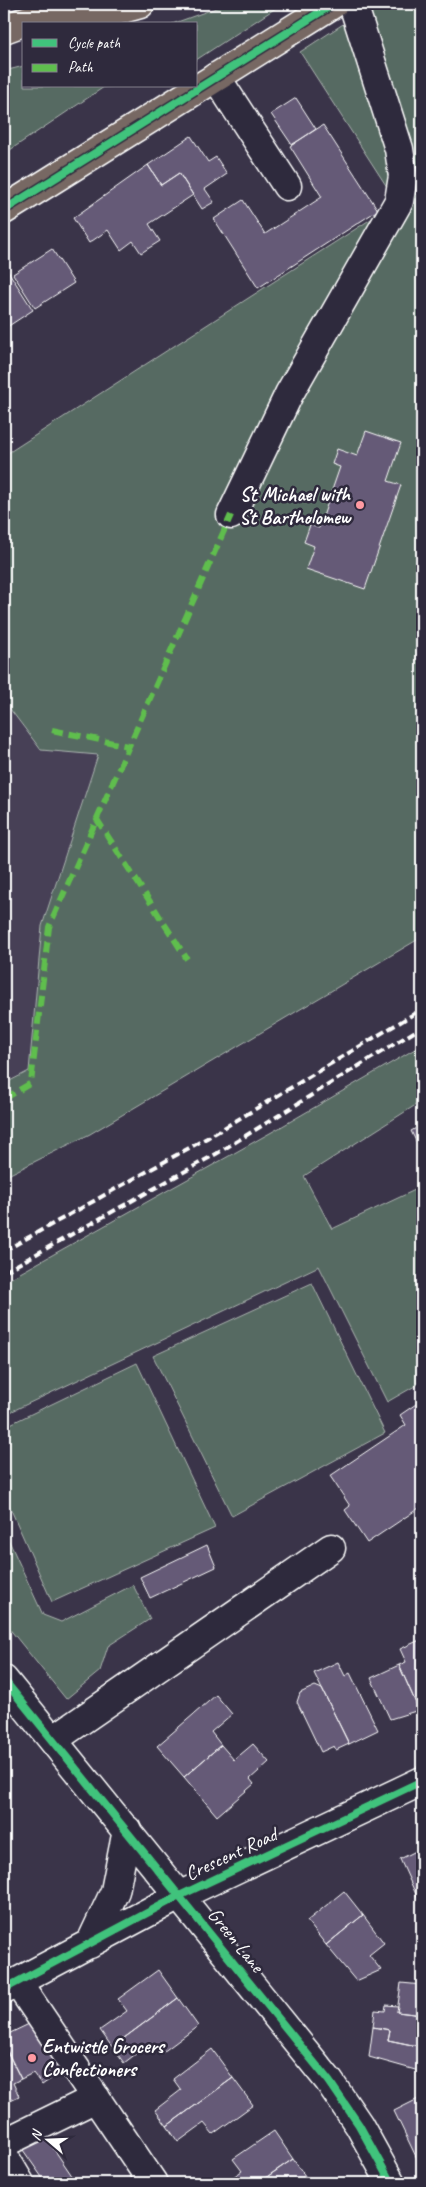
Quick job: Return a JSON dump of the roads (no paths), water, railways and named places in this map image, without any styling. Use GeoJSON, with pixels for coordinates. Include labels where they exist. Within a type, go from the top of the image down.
{"type":"FeatureCollection","features":[{"type":"Feature","properties":{"kind":"main road"},"geometry":{"type":"LineString","coordinates":[[23,22],[72,4]]}},
{"type":"Feature","properties":{"kind":"main road"},"geometry":{"type":"LineString","coordinates":[[77,22],[140,4]]}},
{"type":"Feature","properties":{"kind":"main road"},"geometry":{"type":"LineString","coordinates":[[4,210],[333,4]]}},
{"type":"Feature","properties":{"kind":"main road"},"geometry":{"type":"LineString","coordinates":[[4,29],[22,22]]}},
{"type":"Feature","properties":{"kind":"main road"},"geometry":{"type":"LineString","coordinates":[[4,39],[22,34]]}},
{"type":"Feature","properties":{"kind":"street"},"geometry":{"type":"LineString","coordinates":[[231,515],[289,394],[399,201],[403,176],[399,149],[353,4]]}},
{"type":"Feature","properties":{"kind":"street"},"geometry":{"type":"LineString","coordinates":[[216,77],[288,186]]}},
{"type":"Feature","properties":{"kind":"street"},"geometry":{"type":"LineString","coordinates":[[53,1740],[332,1548]]}},
{"type":"Feature","properties":{"kind":"street","name":"Green Lane"},"geometry":{"type":"LineString","coordinates":[[4,1680],[329,2082],[359,2125],[391,2183]]}},
{"type":"Feature","properties":{"kind":"street","name":"Crescent Road"},"geometry":{"type":"LineString","coordinates":[[11,1986],[179,1896],[422,1781]]}},
{"type":"Feature","properties":{"kind":"street"},"geometry":{"type":"LineString","coordinates":[[90,1944],[115,1891],[127,1830]]}},
{"type":"Feature","properties":{"kind":"street"},"geometry":{"type":"LineString","coordinates":[[11,1986],[96,2098],[153,2183]]}},
{"type":"Feature","properties":{"kind":"street"},"geometry":{"type":"LineString","coordinates":[[4,2144],[96,2098]]}},
{"type":"Feature","properties":{"kind":"street"},"geometry":{"type":"LineString","coordinates":[[4,2156],[20,2183]]}},
{"type":"Feature","properties":{"kind":"railway"},"geometry":{"type":"LineString","coordinates":[[4,1251],[207,1138],[422,1009]]}},
{"type":"Feature","properties":{"kind":"railway"},"geometry":{"type":"LineString","coordinates":[[4,1272],[216,1154],[422,1027]]}},
{"type":"Feature","properties":{"kind":"place","name":"St Michael with St Bartholomew"},"geometry":{"type":"Point","coordinates":[360,505]}},
{"type":"Feature","properties":{"kind":"place","name":"Entwistle Grocers Confectioners"},"geometry":{"type":"Point","coordinates":[32,2058]}}]}
